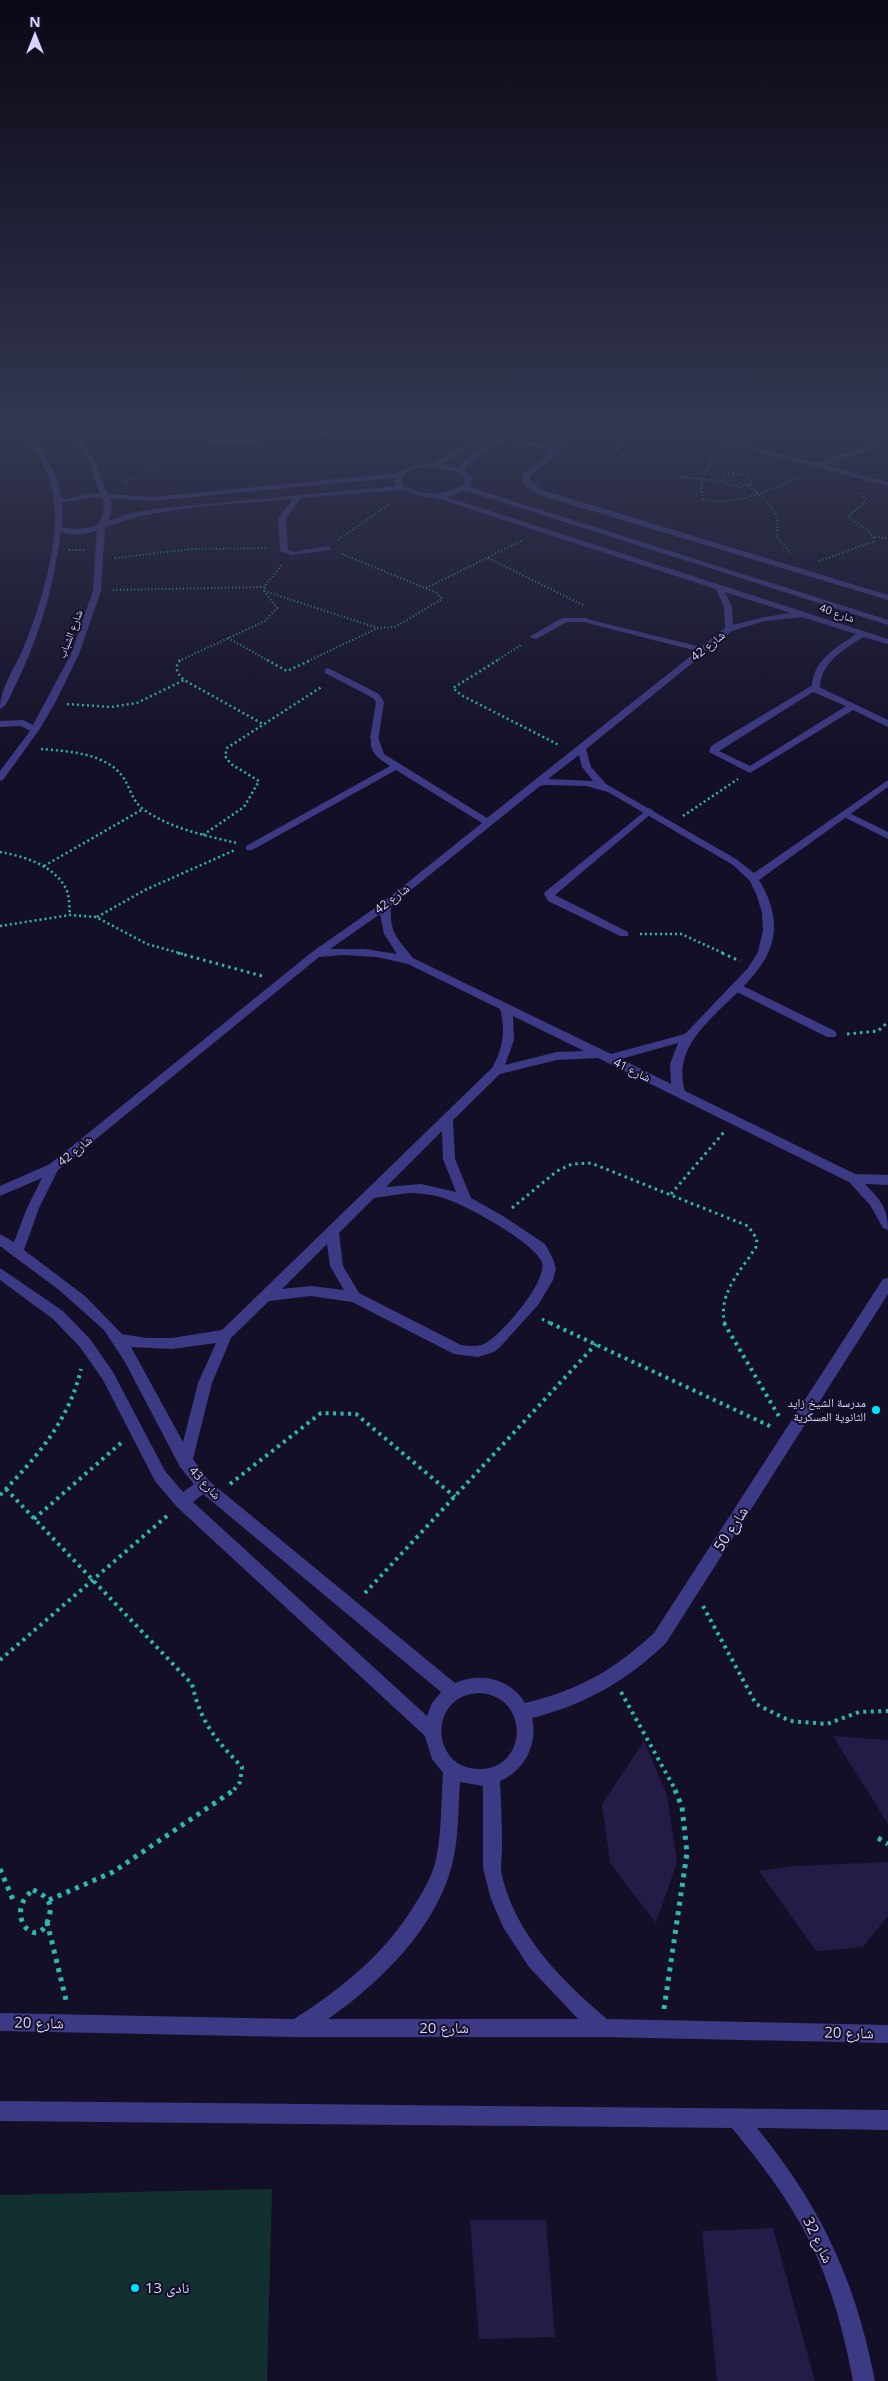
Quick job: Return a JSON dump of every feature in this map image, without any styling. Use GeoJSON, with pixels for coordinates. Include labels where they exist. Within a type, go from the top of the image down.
{"type":"FeatureCollection","features":[{"type":"Feature","properties":{"kind":"street"},"geometry":{"type":"LineString","coordinates":[[0,706],[17,676],[40,620],[56,540]]}},
{"type":"Feature","properties":{"kind":"street","name":"شارع الشباب"},"geometry":{"type":"LineString","coordinates":[[0,778],[35,730],[51,703],[75,654],[97,590],[100,540]]}},
{"type":"Feature","properties":{"kind":"street"},"geometry":{"type":"LineString","coordinates":[[281,540],[284,551],[292,553],[327,548]]}},
{"type":"Feature","properties":{"kind":"street","name":"شارع 40"},"geometry":{"type":"LineString","coordinates":[[575,540],[888,642]]}},
{"type":"Feature","properties":{"kind":"street","name":"شارع 40"},"geometry":{"type":"LineString","coordinates":[[628,540],[888,623]]}},
{"type":"Feature","properties":{"kind":"street"},"geometry":{"type":"LineString","coordinates":[[700,540],[888,598]]}},
{"type":"Feature","properties":{"kind":"street","name":"شارع 42"},"geometry":{"type":"LineString","coordinates":[[719,587],[728,607],[729,629]]}},
{"type":"Feature","properties":{"kind":"street","name":"شارع 42"},"geometry":{"type":"LineString","coordinates":[[0,1191],[54,1168],[282,981],[316,954],[386,905],[729,629],[764,619],[804,614]]}},
{"type":"Feature","properties":{"kind":"street"},"geometry":{"type":"LineString","coordinates":[[533,637],[565,620],[586,620],[703,650]]}},
{"type":"Feature","properties":{"kind":"street"},"geometry":{"type":"LineString","coordinates":[[816,689],[814,681],[817,671],[822,664],[862,634]]}},
{"type":"Feature","properties":{"kind":"street"},"geometry":{"type":"LineString","coordinates":[[328,671],[376,696],[380,702],[374,746],[380,756],[488,823]]}},
{"type":"Feature","properties":{"kind":"street"},"geometry":{"type":"LineString","coordinates":[[853,706],[750,770],[714,752],[714,748],[808,690],[816,689],[853,706],[888,724]]}},
{"type":"Feature","properties":{"kind":"street"},"geometry":{"type":"LineString","coordinates":[[0,724],[24,723],[35,730]]}},
{"type":"Feature","properties":{"kind":"street"},"geometry":{"type":"LineString","coordinates":[[578,751],[587,767],[604,787]]}},
{"type":"Feature","properties":{"kind":"street"},"geometry":{"type":"LineString","coordinates":[[251,847],[396,766]]}},
{"type":"Feature","properties":{"kind":"street"},"geometry":{"type":"LineString","coordinates":[[537,783],[571,781],[604,787],[671,824],[744,868],[760,892],[767,911],[768,930],[764,949],[754,968],[739,988],[687,1037],[680,1050],[676,1064],[676,1079],[680,1094]]}},
{"type":"Feature","properties":{"kind":"street"},"geometry":{"type":"LineString","coordinates":[[752,879],[888,783]]}},
{"type":"Feature","properties":{"kind":"street"},"geometry":{"type":"LineString","coordinates":[[624,934],[552,899],[550,894],[649,812]]}},
{"type":"Feature","properties":{"kind":"street"},"geometry":{"type":"LineString","coordinates":[[845,814],[888,836]]}},
{"type":"Feature","properties":{"kind":"street","name":"شارع 41"},"geometry":{"type":"LineString","coordinates":[[386,905],[384,920],[388,934],[397,949],[412,961]]}},
{"type":"Feature","properties":{"kind":"street","name":"شارع 41"},"geometry":{"type":"LineString","coordinates":[[316,954],[355,951],[394,956],[412,961],[853,1179],[874,1202],[888,1225]]}},
{"type":"Feature","properties":{"kind":"street"},"geometry":{"type":"LineString","coordinates":[[739,988],[831,1034]]}},
{"type":"Feature","properties":{"kind":"street"},"geometry":{"type":"LineString","coordinates":[[185,1462],[203,1391],[226,1335],[496,1071],[508,1045],[509,1025],[505,1007]]}},
{"type":"Feature","properties":{"kind":"street"},"geometry":{"type":"LineString","coordinates":[[496,1071],[557,1056],[604,1056],[687,1037]]}},
{"type":"Feature","properties":{"kind":"street"},"geometry":{"type":"LineString","coordinates":[[447,1119],[449,1159],[465,1200]]}},
{"type":"Feature","properties":{"kind":"street","name":"شارع 42"},"geometry":{"type":"LineString","coordinates":[[17,1252],[26,1222],[38,1194],[54,1168]]}},
{"type":"Feature","properties":{"kind":"street","name":"شارع 41"},"geometry":{"type":"LineString","coordinates":[[853,1179],[888,1180]]}},
{"type":"Feature","properties":{"kind":"street"},"geometry":{"type":"LineString","coordinates":[[266,1296],[311,1291],[354,1297],[459,1350],[470,1352],[490,1347],[526,1311],[546,1284],[549,1272],[547,1259],[540,1248],[465,1200],[443,1192],[420,1188],[371,1194]]}},
{"type":"Feature","properties":{"kind":"street"},"geometry":{"type":"LineString","coordinates":[[332,1232],[337,1266],[354,1297]]}},
{"type":"Feature","properties":{"kind":"street","name":"شارع 43"},"geometry":{"type":"LineString","coordinates":[[0,1239],[100,1316],[119,1340],[185,1462],[203,1485],[453,1692]]}},
{"type":"Feature","properties":{"kind":"street"},"geometry":{"type":"LineString","coordinates":[[0,1273],[58,1315],[85,1344],[108,1376],[160,1476],[182,1502],[432,1732]]}},
{"type":"Feature","properties":{"kind":"street","name":"شارع 50"},"geometry":{"type":"LineString","coordinates":[[521,1712],[554,1705],[585,1694],[613,1679],[638,1660],[660,1638],[694,1588],[888,1283]]}},
{"type":"Feature","properties":{"kind":"street"},"geometry":{"type":"LineString","coordinates":[[119,1340],[161,1346],[190,1343],[226,1335]]}},
{"type":"Feature","properties":{"kind":"street"},"geometry":{"type":"LineString","coordinates":[[182,1502],[203,1485]]}},
{"type":"Feature","properties":{"kind":"street"},"geometry":{"type":"LineString","coordinates":[[478,1684],[491,1686],[514,1700],[525,1724],[525,1737],[522,1750],[515,1762],[505,1771],[492,1776],[478,1778],[464,1776],[452,1769],[441,1758],[435,1746],[432,1732],[437,1710],[453,1692],[465,1686],[478,1684]]}},
{"type":"Feature","properties":{"kind":"street"},"geometry":{"type":"LineString","coordinates":[[296,2028],[333,2006],[364,1983],[391,1956],[414,1925],[432,1893],[445,1859],[452,1769]]}},
{"type":"Feature","properties":{"kind":"street"},"geometry":{"type":"LineString","coordinates":[[492,1776],[493,1875],[506,1910],[523,1943],[546,1975],[572,2003],[603,2028]]}},
{"type":"Feature","properties":{"kind":"street","name":"شارع 20"},"geometry":{"type":"LineString","coordinates":[[0,2022],[296,2028],[603,2028],[888,2034]]}},
{"type":"Feature","properties":{"kind":"street"},"geometry":{"type":"LineString","coordinates":[[0,2111],[888,2120]]}},
{"type":"Feature","properties":{"kind":"street","name":"شارع 32"},"geometry":{"type":"LineString","coordinates":[[735,2118],[774,2165],[809,2220],[837,2281],[858,2348],[864,2381]]}},
{"type":"Feature","properties":{"kind":"path"},"geometry":{"type":"LineString","coordinates":[[327,548],[337,540]]}},
{"type":"Feature","properties":{"kind":"path"},"geometry":{"type":"LineString","coordinates":[[425,588],[523,540]]}},
{"type":"Feature","properties":{"kind":"path"},"geometry":{"type":"LineString","coordinates":[[780,540],[792,554],[790,560],[784,565]]}},
{"type":"Feature","properties":{"kind":"path"},"geometry":{"type":"LineString","coordinates":[[795,568],[871,544],[875,540]]}},
{"type":"Feature","properties":{"kind":"path"},"geometry":{"type":"LineString","coordinates":[[100,561],[171,549],[200,547],[283,548]]}},
{"type":"Feature","properties":{"kind":"path"},"geometry":{"type":"LineString","coordinates":[[228,638],[287,671],[378,628],[394,627],[442,599],[437,593],[327,548]]}},
{"type":"Feature","properties":{"kind":"path"},"geometry":{"type":"LineString","coordinates":[[55,550],[100,550]]}},
{"type":"Feature","properties":{"kind":"path"},"geometry":{"type":"LineString","coordinates":[[265,589],[292,553]]}},
{"type":"Feature","properties":{"kind":"path"},"geometry":{"type":"LineString","coordinates":[[487,557],[582,604],[586,611],[586,620]]}},
{"type":"Feature","properties":{"kind":"path"},"geometry":{"type":"LineString","coordinates":[[263,724],[184,680],[177,674],[176,666],[180,659],[272,616],[277,608],[265,589]]}},
{"type":"Feature","properties":{"kind":"path"},"geometry":{"type":"LineString","coordinates":[[97,590],[265,589],[378,628]]}},
{"type":"Feature","properties":{"kind":"path"},"geometry":{"type":"LineString","coordinates":[[533,637],[453,688],[461,696],[578,751]]}},
{"type":"Feature","properties":{"kind":"path"},"geometry":{"type":"LineString","coordinates":[[203,835],[240,813],[255,795],[259,781],[231,764],[225,756],[227,748],[338,676]]}},
{"type":"Feature","properties":{"kind":"path"},"geometry":{"type":"LineString","coordinates":[[51,703],[111,707],[131,704],[184,680]]}},
{"type":"Feature","properties":{"kind":"path"},"geometry":{"type":"LineString","coordinates":[[22,749],[64,750],[99,759],[124,776],[133,799],[143,810],[203,835],[251,847]]}},
{"type":"Feature","properties":{"kind":"path"},"geometry":{"type":"LineString","coordinates":[[671,824],[750,770]]}},
{"type":"Feature","properties":{"kind":"path"},"geometry":{"type":"LineString","coordinates":[[44,866],[143,810]]}},
{"type":"Feature","properties":{"kind":"path"},"geometry":{"type":"LineString","coordinates":[[96,917],[187,871],[239,848],[251,847]]}},
{"type":"Feature","properties":{"kind":"path"},"geometry":{"type":"LineString","coordinates":[[0,852],[16,854],[44,866],[66,888],[70,915]]}},
{"type":"Feature","properties":{"kind":"path"},"geometry":{"type":"LineString","coordinates":[[0,926],[70,915],[96,917],[146,944],[282,981]]}},
{"type":"Feature","properties":{"kind":"path"},"geometry":{"type":"LineString","coordinates":[[624,934],[681,934],[754,968]]}},
{"type":"Feature","properties":{"kind":"path"},"geometry":{"type":"LineString","coordinates":[[831,1034],[878,1031],[888,1022]]}},
{"type":"Feature","properties":{"kind":"path"},"geometry":{"type":"LineString","coordinates":[[671,1194],[733,1120]]}},
{"type":"Feature","properties":{"kind":"path"},"geometry":{"type":"LineString","coordinates":[[498,1220],[557,1171],[572,1164],[591,1163],[748,1226],[757,1239],[756,1247],[725,1295],[722,1307],[724,1323],[790,1436]]}},
{"type":"Feature","properties":{"kind":"path"},"geometry":{"type":"LineString","coordinates":[[526,1311],[790,1436]]}},
{"type":"Feature","properties":{"kind":"path"},"geometry":{"type":"LineString","coordinates":[[0,1494],[27,1467],[51,1437],[69,1406],[80,1374],[85,1344]]}},
{"type":"Feature","properties":{"kind":"path"},"geometry":{"type":"LineString","coordinates":[[351,1609],[596,1344]]}},
{"type":"Feature","properties":{"kind":"path"},"geometry":{"type":"LineString","coordinates":[[215,1496],[321,1413],[339,1412],[356,1414],[454,1497]]}},
{"type":"Feature","properties":{"kind":"path"},"geometry":{"type":"LineString","coordinates":[[34,1519],[135,1430]]}},
{"type":"Feature","properties":{"kind":"path"},"geometry":{"type":"LineString","coordinates":[[6,1489],[192,1684],[197,1708],[207,1731],[242,1767],[240,1782],[231,1794],[113,1872],[49,1900]]}},
{"type":"Feature","properties":{"kind":"path"},"geometry":{"type":"LineString","coordinates":[[0,1660],[182,1502]]}},
{"type":"Feature","properties":{"kind":"path"},"geometry":{"type":"LineString","coordinates":[[694,1588],[756,1704],[790,1721],[827,1724],[859,1712],[888,1711]]}},
{"type":"Feature","properties":{"kind":"path"},"geometry":{"type":"LineString","coordinates":[[613,1679],[671,1779],[682,1807],[687,1853],[661,2029]]}},
{"type":"Feature","properties":{"kind":"path"},"geometry":{"type":"LineString","coordinates":[[878,1838],[888,1844]]}},
{"type":"Feature","properties":{"kind":"path"},"geometry":{"type":"LineString","coordinates":[[0,1869],[13,1905],[22,1893],[33,1890],[43,1892],[49,1900],[50,1910],[47,1922],[72,2024]]}},
{"type":"Feature","properties":{"kind":"path"},"geometry":{"type":"LineString","coordinates":[[23,1932],[28,1934],[38,1930],[47,1922]]}},
{"type":"Feature","properties":{"kind":"green space","name":"نادى 13"},"geometry":{"type":"Polygon","coordinates":[[[272,2189],[267,2381],[0,2381],[0,2195],[272,2189]]]}},
{"type":"Feature","properties":{"kind":"building"},"geometry":{"type":"Polygon","coordinates":[[[833,1736],[888,1740],[888,1824],[833,1736]]]}},
{"type":"Feature","properties":{"kind":"building"},"geometry":{"type":"Polygon","coordinates":[[[644,1741],[667,1795],[677,1862],[656,1923],[610,1863],[602,1804],[644,1741]]]}},
{"type":"Feature","properties":{"kind":"building"},"geometry":{"type":"Polygon","coordinates":[[[888,1862],[888,1916],[863,1947],[816,1951],[759,1871],[796,1866],[888,1862]]]}},
{"type":"Feature","properties":{"kind":"building"},"geometry":{"type":"Polygon","coordinates":[[[470,2220],[546,2220],[555,2337],[479,2339],[470,2220]]]}},
{"type":"Feature","properties":{"kind":"building"},"geometry":{"type":"Polygon","coordinates":[[[773,2228],[815,2381],[717,2381],[702,2231],[773,2228]]]}},
{"type":"Feature","properties":{"kind":"place","name":"مدرسة الشيخ زايد الثانوية العسكرية"},"geometry":{"type":"Point","coordinates":[876,1410]}},
{"type":"Feature","properties":{"kind":"place","name":"نادى 13"},"geometry":{"type":"Point","coordinates":[135,2288]}}]}
